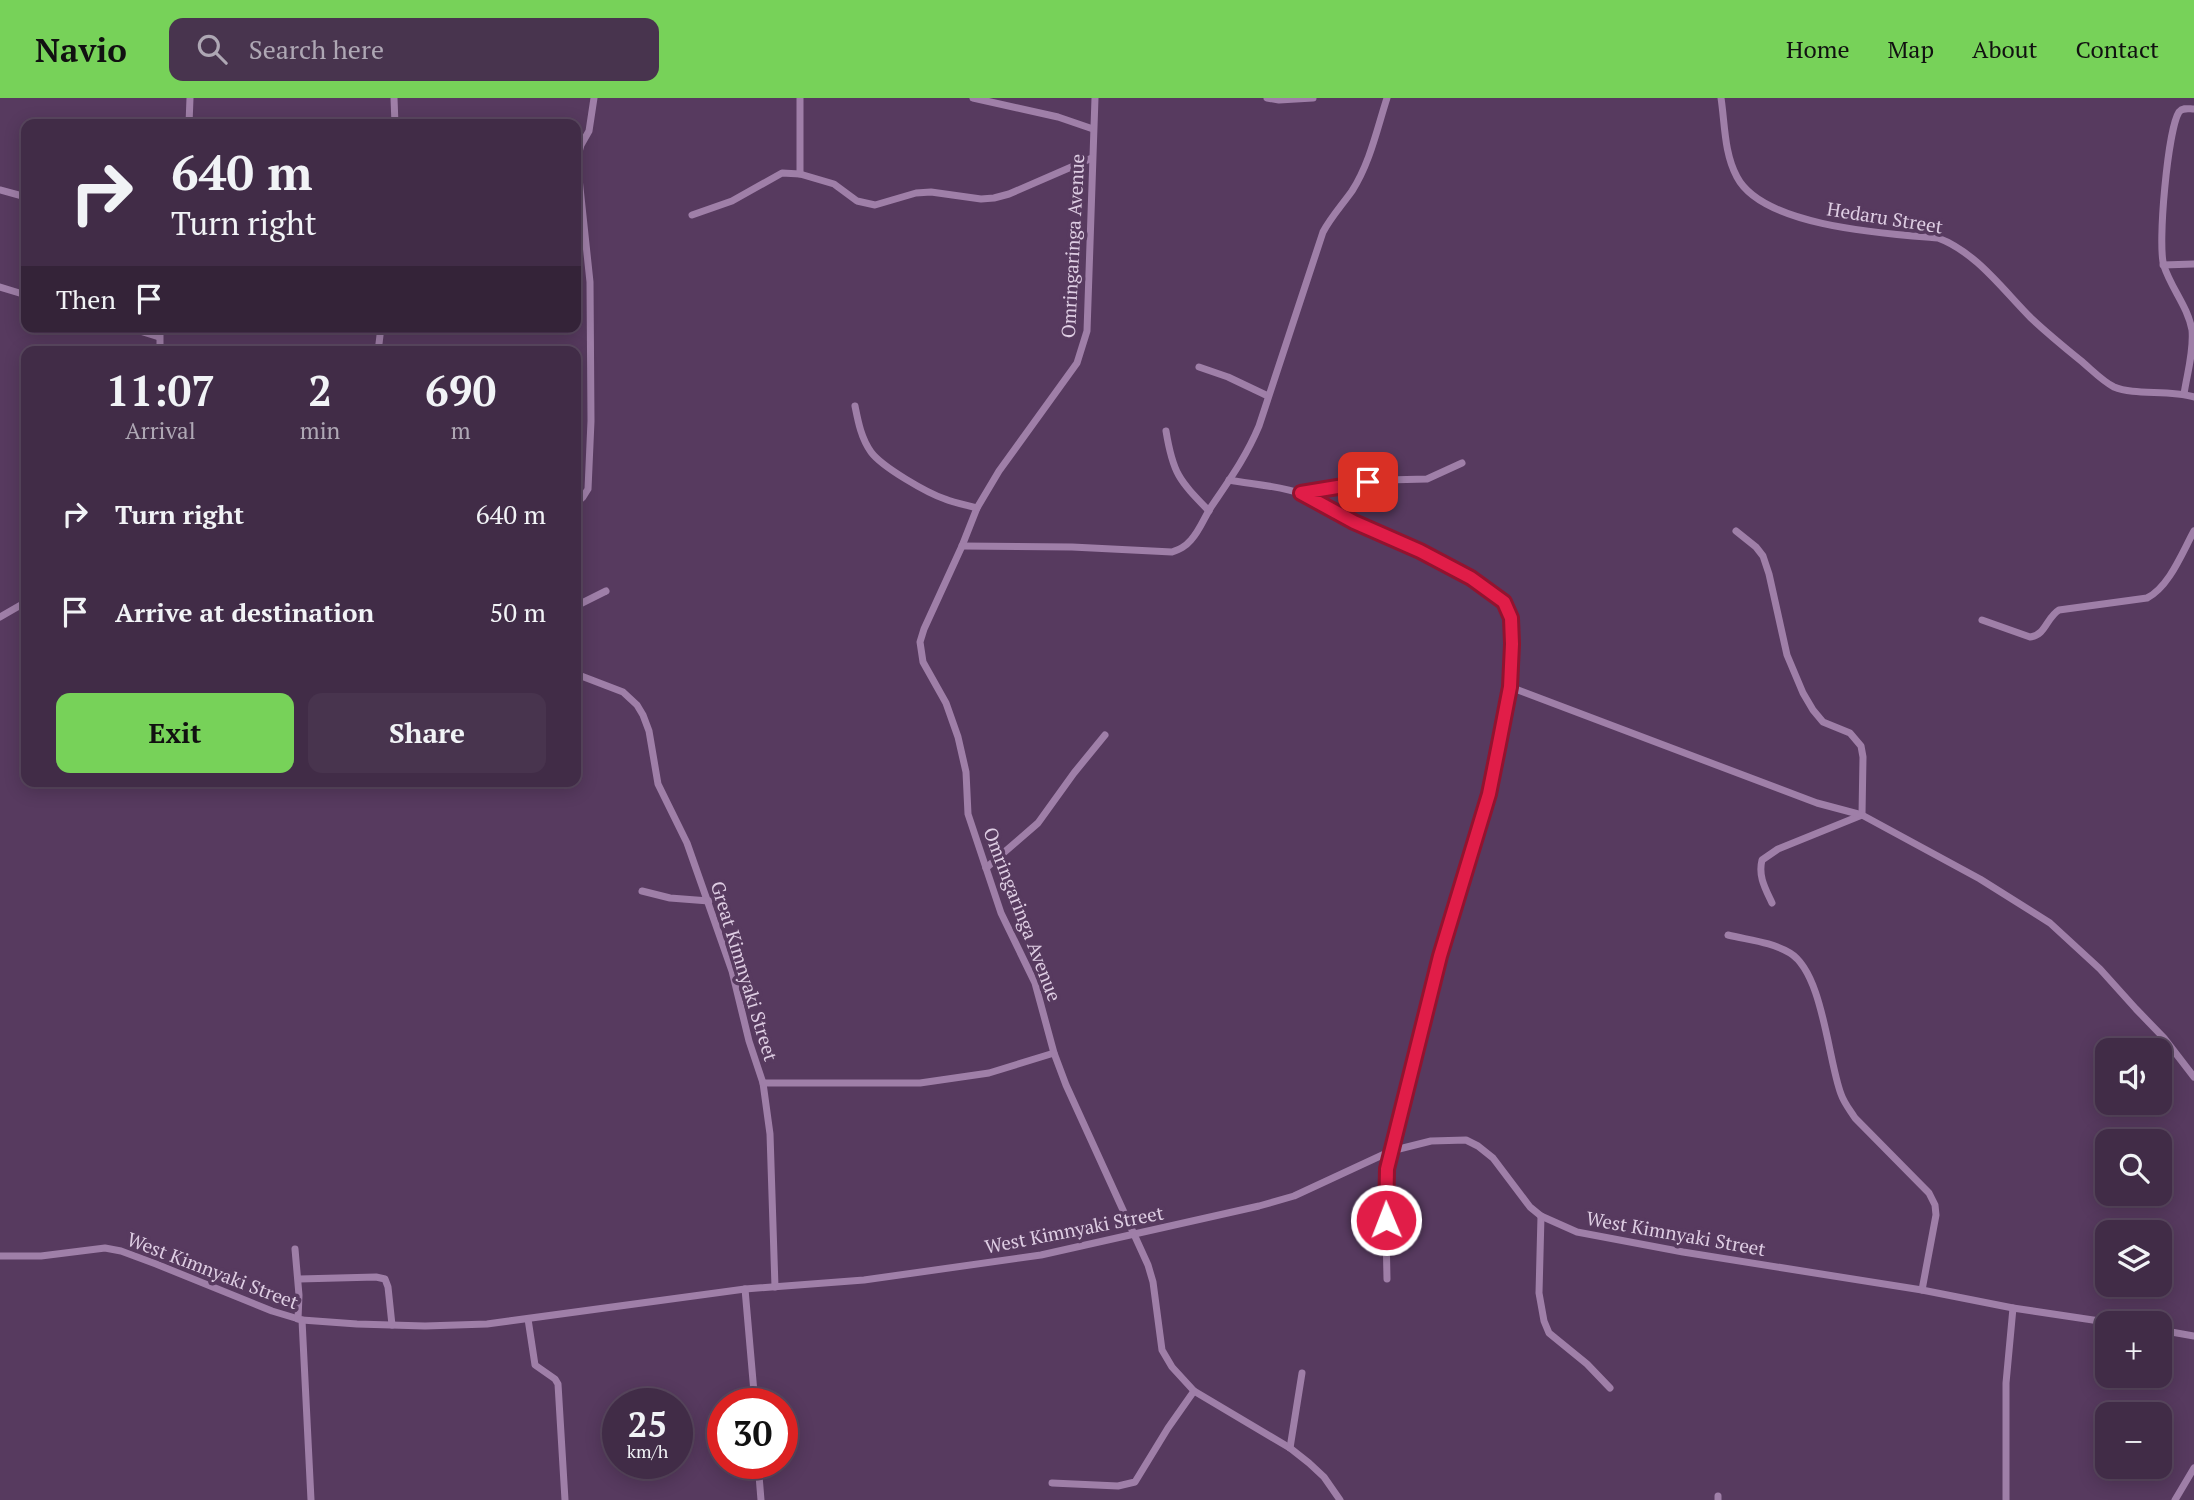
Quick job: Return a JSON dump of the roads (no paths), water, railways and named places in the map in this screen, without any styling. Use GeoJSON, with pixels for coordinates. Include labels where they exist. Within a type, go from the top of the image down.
{"type":"FeatureCollection","features":[{"type":"Feature","properties":{"kind":"street"},"geometry":{"type":"LineString","coordinates":[[189,119],[191,98]]}},
{"type":"Feature","properties":{"kind":"street"},"geometry":{"type":"LineString","coordinates":[[394,98],[395,119]]}},
{"type":"Feature","properties":{"kind":"street"},"geometry":{"type":"LineString","coordinates":[[581,143],[589,131],[594,98]]}},
{"type":"Feature","properties":{"kind":"street"},"geometry":{"type":"LineString","coordinates":[[800,98],[800,174]]}},
{"type":"Feature","properties":{"kind":"street"},"geometry":{"type":"LineString","coordinates":[[973,98],[1094,128]]}},
{"type":"Feature","properties":{"kind":"street","name":"Omringaringa Avenue"},"geometry":{"type":"LineString","coordinates":[[1095,98],[1091,271],[1087,331],[1083,348],[1077,363],[1017,444],[977,508],[924,629],[920,642],[921,653],[923,662],[946,703],[958,737],[966,772],[968,814],[1006,926],[1035,983],[1054,1053],[1066,1084],[1148,1265],[1153,1282],[1162,1350],[1172,1367],[1194,1391],[1290,1448],[1324,1477],[1340,1500]]}},
{"type":"Feature","properties":{"kind":"street"},"geometry":{"type":"LineString","coordinates":[[1267,98],[1312,98]]}},
{"type":"Feature","properties":{"kind":"street"},"geometry":{"type":"LineString","coordinates":[[962,546],[1072,547],[1172,552],[1182,549],[1189,542],[1248,453],[1323,232],[1352,191],[1368,160],[1387,98]]}},
{"type":"Feature","properties":{"kind":"street","name":"Hedaru Street"},"geometry":{"type":"LineString","coordinates":[[1721,98],[1728,153],[1737,178],[1749,193],[1788,213],[1820,223],[1841,228],[1938,238],[1952,244],[1978,264],[2034,321],[2114,387],[2194,397]]}},
{"type":"Feature","properties":{"kind":"street"},"geometry":{"type":"LineString","coordinates":[[2184,394],[2192,329],[2163,265],[2161,235],[2170,149],[2179,111],[2194,109]]}},
{"type":"Feature","properties":{"kind":"street"},"geometry":{"type":"LineString","coordinates":[[692,215],[732,201],[782,173],[800,174],[834,184],[858,201],[875,205],[916,193],[931,192],[981,199],[994,198],[1092,158]]}},
{"type":"Feature","properties":{"kind":"street"},"geometry":{"type":"LineString","coordinates":[[0,190],[21,196]]}},
{"type":"Feature","properties":{"kind":"street"},"geometry":{"type":"LineString","coordinates":[[581,197],[589,273],[591,421],[587,489],[581,499]]}},
{"type":"Feature","properties":{"kind":"street"},"geometry":{"type":"LineString","coordinates":[[2163,265],[2194,264]]}},
{"type":"Feature","properties":{"kind":"street"},"geometry":{"type":"LineString","coordinates":[[0,287],[21,293]]}},
{"type":"Feature","properties":{"kind":"street"},"geometry":{"type":"LineString","coordinates":[[146,333],[159,337]]}},
{"type":"Feature","properties":{"kind":"street"},"geometry":{"type":"LineString","coordinates":[[159,333],[160,346]]}},
{"type":"Feature","properties":{"kind":"street"},"geometry":{"type":"LineString","coordinates":[[1199,367],[1268,396]]}},
{"type":"Feature","properties":{"kind":"street"},"geometry":{"type":"LineString","coordinates":[[855,405],[865,441],[872,454],[882,463],[931,493],[977,508]]}},
{"type":"Feature","properties":{"kind":"street"},"geometry":{"type":"LineString","coordinates":[[1166,431],[1174,470],[1209,511]]}},
{"type":"Feature","properties":{"kind":"street"},"geometry":{"type":"LineString","coordinates":[[1301,493],[1386,480],[1427,479],[1462,463]]}},
{"type":"Feature","properties":{"kind":"street"},"geometry":{"type":"LineString","coordinates":[[1229,480],[1301,493],[1354,522],[1420,551],[1471,578],[1504,602],[1511,618],[1510,687],[1489,794],[1437,968],[1385,1181],[1387,1279]]}},
{"type":"Feature","properties":{"kind":"street"},"geometry":{"type":"LineString","coordinates":[[1737,531],[1763,556],[1787,655],[1812,710],[1823,722],[1850,733],[1861,746],[1863,815]]}},
{"type":"Feature","properties":{"kind":"street"},"geometry":{"type":"LineString","coordinates":[[1982,620],[2036,637],[2052,614],[2059,610],[2147,598],[2157,592],[2169,575],[2194,531]]}},
{"type":"Feature","properties":{"kind":"street"},"geometry":{"type":"LineString","coordinates":[[581,604],[606,591]]}},
{"type":"Feature","properties":{"kind":"street"},"geometry":{"type":"LineString","coordinates":[[0,617],[21,605]]}},
{"type":"Feature","properties":{"kind":"street","name":"Great Kimnyaki Street"},"geometry":{"type":"LineString","coordinates":[[581,676],[623,692],[643,715],[649,731],[658,784],[687,842],[732,971],[749,1041],[763,1083],[770,1134],[775,1287]]}},
{"type":"Feature","properties":{"kind":"street"},"geometry":{"type":"LineString","coordinates":[[1510,687],[1816,803],[1863,815],[1980,879],[2050,923],[2101,969],[2164,1038],[2194,1077]]}},
{"type":"Feature","properties":{"kind":"street"},"geometry":{"type":"LineString","coordinates":[[986,867],[1041,820],[1105,735]]}},
{"type":"Feature","properties":{"kind":"street"},"geometry":{"type":"LineString","coordinates":[[1772,903],[1760,872],[1764,857],[1863,815]]}},
{"type":"Feature","properties":{"kind":"street"},"geometry":{"type":"LineString","coordinates":[[642,891],[670,898],[709,901]]}},
{"type":"Feature","properties":{"kind":"street"},"geometry":{"type":"LineString","coordinates":[[1728,935],[1776,946],[1792,954],[1802,964],[1827,1031],[1841,1094],[1848,1107],[1929,1194],[1935,1205],[1936,1215],[1923,1290]]}},
{"type":"Feature","properties":{"kind":"street"},"geometry":{"type":"LineString","coordinates":[[763,1083],[920,1083],[989,1073],[1054,1053]]}},
{"type":"Feature","properties":{"kind":"street","name":"West Kimnyaki Street"},"geometry":{"type":"LineString","coordinates":[[0,1256],[41,1256],[105,1248],[121,1251],[300,1320],[392,1325],[487,1324],[745,1289],[864,1280],[1041,1255],[1225,1214],[1294,1195],[1391,1151],[1431,1141],[1466,1140],[1493,1158],[1541,1216],[1559,1226],[1593,1236],[2095,1320]]}},
{"type":"Feature","properties":{"kind":"street"},"geometry":{"type":"LineString","coordinates":[[1541,1216],[1539,1293],[1544,1321],[1549,1333],[1587,1364],[1610,1388]]}},
{"type":"Feature","properties":{"kind":"street"},"geometry":{"type":"LineString","coordinates":[[295,1250],[312,1500]]}},
{"type":"Feature","properties":{"kind":"street"},"geometry":{"type":"LineString","coordinates":[[299,1279],[385,1279],[392,1325]]}},
{"type":"Feature","properties":{"kind":"street"},"geometry":{"type":"LineString","coordinates":[[745,1289],[754,1388]]}},
{"type":"Feature","properties":{"kind":"street"},"geometry":{"type":"LineString","coordinates":[[2006,1500],[2006,1392],[2013,1308]]}},
{"type":"Feature","properties":{"kind":"street"},"geometry":{"type":"LineString","coordinates":[[528,1319],[535,1365],[558,1384],[565,1500]]}},
{"type":"Feature","properties":{"kind":"street"},"geometry":{"type":"LineString","coordinates":[[2172,1333],[2194,1336]]}},
{"type":"Feature","properties":{"kind":"street"},"geometry":{"type":"LineString","coordinates":[[1290,1448],[1302,1373]]}},
{"type":"Feature","properties":{"kind":"street"},"geometry":{"type":"LineString","coordinates":[[1052,1483],[1118,1486],[1135,1482],[1194,1391]]}},
{"type":"Feature","properties":{"kind":"street"},"geometry":{"type":"LineString","coordinates":[[2175,1500],[2194,1468]]}},
{"type":"Feature","properties":{"kind":"street"},"geometry":{"type":"LineString","coordinates":[[759,1479],[761,1500]]}}]}
